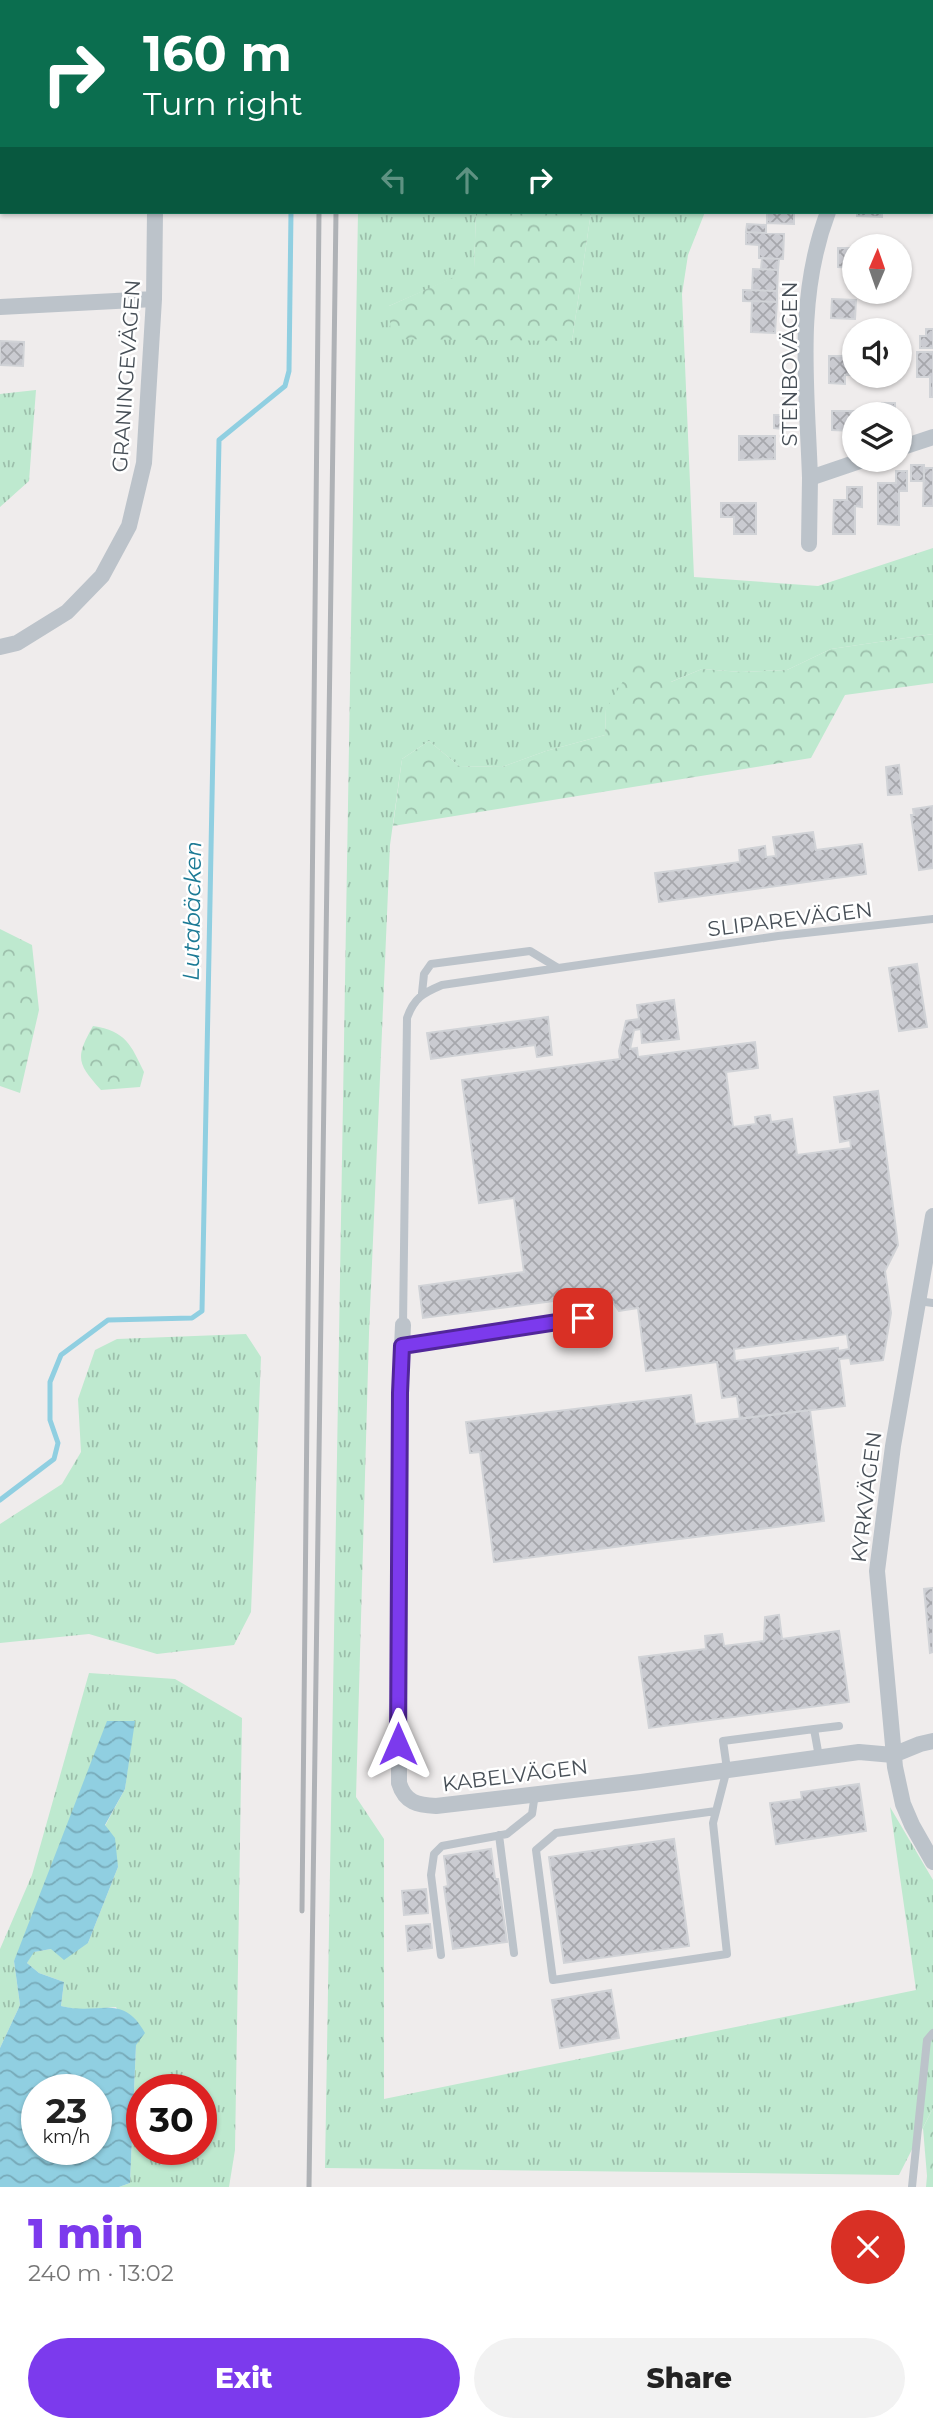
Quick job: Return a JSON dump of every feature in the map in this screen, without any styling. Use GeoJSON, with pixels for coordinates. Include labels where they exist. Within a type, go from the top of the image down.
{"type":"FeatureCollection","features":[{"type":"Feature","properties":{"kind":"street","name":"GRANINGEVÄGEN"},"geometry":{"type":"LineString","coordinates":[[0,647],[17,643],[67,612],[102,576],[129,526],[144,463],[154,299],[155,214]]}},
{"type":"Feature","properties":{"kind":"street","name":"STENBOVÄGEN"},"geometry":{"type":"LineString","coordinates":[[809,544],[806,300],[814,256],[827,214]]}},
{"type":"Feature","properties":{"kind":"street"},"geometry":{"type":"LineString","coordinates":[[0,307],[154,299]]}},
{"type":"Feature","properties":{"kind":"street"},"geometry":{"type":"LineString","coordinates":[[912,444],[933,437]]}},
{"type":"Feature","properties":{"kind":"street"},"geometry":{"type":"LineString","coordinates":[[810,478],[842,467]]}},
{"type":"Feature","properties":{"kind":"street","name":"KYRKVÄGEN"},"geometry":{"type":"LineString","coordinates":[[933,1216],[926,1302],[893,1446],[877,1571],[893,1755],[903,1804],[933,1862]]}},
{"type":"Feature","properties":{"kind":"street","name":"KABELVÄGEN"},"geometry":{"type":"LineString","coordinates":[[403,1325],[400,1393],[399,1783],[406,1797],[413,1803],[436,1806],[859,1752],[893,1755]]}},
{"type":"Feature","properties":{"kind":"street"},"geometry":{"type":"LineString","coordinates":[[893,1755],[933,1741]]}},
{"type":"Feature","properties":{"kind":"lane","name":"SLIPAREVÄGEN"},"geometry":{"type":"LineString","coordinates":[[422,993],[442,985],[652,954],[778,936],[933,919]]}},
{"type":"Feature","properties":{"kind":"lane"},"geometry":{"type":"LineString","coordinates":[[403,1325],[407,1018],[412,1004],[422,993],[424,974],[431,964],[530,951],[558,968]]}},
{"type":"Feature","properties":{"kind":"lane"},"geometry":{"type":"LineString","coordinates":[[402,1346],[583,1318]]}},
{"type":"Feature","properties":{"kind":"lane"},"geometry":{"type":"LineString","coordinates":[[716,1811],[556,1833],[536,1850],[553,1980],[727,1954],[713,1824],[727,1769],[723,1741],[839,1726]]}},
{"type":"Feature","properties":{"kind":"lane"},"geometry":{"type":"LineString","coordinates":[[814,1729],[819,1757]]}},
{"type":"Feature","properties":{"kind":"lane"},"geometry":{"type":"LineString","coordinates":[[441,1955],[431,1875],[434,1854],[442,1846],[507,1834],[532,1814],[535,1794]]}},
{"type":"Feature","properties":{"kind":"lane"},"geometry":{"type":"LineString","coordinates":[[499,1835],[514,1953]]}},
{"type":"Feature","properties":{"kind":"lane"},"geometry":{"type":"LineString","coordinates":[[912,2187],[927,2039],[933,2034]]}},
{"type":"Feature","properties":{"kind":"green space"},"geometry":{"type":"Polygon","coordinates":[[[358,214],[476,214],[474,269],[389,306],[572,341],[591,214],[704,214],[688,255],[682,294],[694,577],[818,586],[933,548],[933,634],[831,649],[787,670],[741,672],[702,669],[606,709],[605,735],[546,751],[502,767],[459,766],[429,741],[402,759],[390,845],[369,1333],[356,1797],[384,1839],[384,2099],[916,1990],[890,1807],[933,1880],[933,2108],[899,2175],[325,2168],[358,214]]]}},
{"type":"Feature","properties":{"kind":"green space"},"geometry":{"type":"Polygon","coordinates":[[[476,214],[591,214],[572,341],[391,339],[389,306],[474,268],[476,214]]]}},
{"type":"Feature","properties":{"kind":"green space"},"geometry":{"type":"Polygon","coordinates":[[[36,390],[29,481],[0,507],[0,394],[36,390]]]}},
{"type":"Feature","properties":{"kind":"green space"},"geometry":{"type":"Polygon","coordinates":[[[933,634],[933,683],[845,695],[811,758],[393,826],[402,759],[429,741],[459,766],[502,767],[546,751],[605,735],[606,709],[636,660],[671,682],[702,669],[741,672],[787,670],[831,649],[933,634]]]}},
{"type":"Feature","properties":{"kind":"green space"},"geometry":{"type":"Polygon","coordinates":[[[0,929],[32,945],[39,1010],[20,1093],[0,1086],[0,929]]]}},
{"type":"Feature","properties":{"kind":"green space"},"geometry":{"type":"Polygon","coordinates":[[[93,1026],[113,1032],[131,1047],[144,1072],[140,1087],[101,1090],[93,1081],[83,1066],[81,1053],[93,1026]]]}},
{"type":"Feature","properties":{"kind":"green space"},"geometry":{"type":"Polygon","coordinates":[[[246,1334],[261,1357],[251,1612],[234,1645],[157,1654],[89,1634],[0,1643],[0,1524],[62,1484],[81,1452],[78,1399],[95,1350],[117,1339],[246,1334]]]}},
{"type":"Feature","properties":{"kind":"green space"},"geometry":{"type":"Polygon","coordinates":[[[89,1673],[175,1679],[242,1718],[235,2150],[229,2187],[119,2187],[130,2183],[131,2165],[217,2165],[217,2074],[135,2074],[136,2045],[116,2007],[79,2010],[61,2006],[64,1982],[39,1973],[27,1963],[33,1952],[88,1943],[118,1867],[105,1826],[125,1789],[134,1721],[14,1961],[20,2005],[0,2048],[0,1949],[32,1875],[89,1673]]]}},
{"type":"Feature","properties":{"kind":"green space"},"geometry":{"type":"Polygon","coordinates":[[[933,2108],[933,2187],[926,2187],[923,2128],[933,2108]]]}},
{"type":"Feature","properties":{"kind":"water"},"geometry":{"type":"Polygon","coordinates":[[[107,1721],[135,1721],[125,1789],[105,1825],[115,1838],[118,1867],[88,1943],[64,1960],[51,1949],[34,1952],[27,1963],[39,1973],[64,1982],[61,2006],[119,2009],[136,2020],[145,2033],[136,2045],[135,2074],[126,2074],[126,2165],[131,2165],[130,2183],[119,2187],[0,2187],[0,2048],[20,2005],[14,1961],[107,1721]]]}},
{"type":"Feature","properties":{"kind":"building"},"geometry":{"type":"Polygon","coordinates":[[[767,214],[794,214],[794,224],[767,223],[767,214]]]}},
{"type":"Feature","properties":{"kind":"building"},"geometry":{"type":"Polygon","coordinates":[[[857,214],[882,214],[882,217],[857,214]]]}},
{"type":"Feature","properties":{"kind":"building"},"geometry":{"type":"Polygon","coordinates":[[[747,224],[766,225],[766,233],[746,232],[747,224]]]}},
{"type":"Feature","properties":{"kind":"building"},"geometry":{"type":"Polygon","coordinates":[[[746,232],[784,234],[783,259],[759,258],[759,245],[746,244],[746,232]]]}},
{"type":"Feature","properties":{"kind":"building"},"geometry":{"type":"Polygon","coordinates":[[[838,248],[842,248],[842,267],[838,267],[838,248]]]}},
{"type":"Feature","properties":{"kind":"building"},"geometry":{"type":"Polygon","coordinates":[[[762,258],[779,259],[778,270],[761,269],[762,258]]]}},
{"type":"Feature","properties":{"kind":"building"},"geometry":{"type":"Polygon","coordinates":[[[753,269],[778,270],[777,291],[752,290],[753,269]]]}},
{"type":"Feature","properties":{"kind":"building"},"geometry":{"type":"Polygon","coordinates":[[[743,290],[777,291],[777,302],[743,301],[743,290]]]}},
{"type":"Feature","properties":{"kind":"building"},"geometry":{"type":"Polygon","coordinates":[[[832,299],[842,299],[842,304],[856,304],[855,318],[831,318],[832,299]]]}},
{"type":"Feature","properties":{"kind":"building"},"geometry":{"type":"Polygon","coordinates":[[[752,301],[777,302],[775,333],[751,332],[752,301]]]}},
{"type":"Feature","properties":{"kind":"building"},"geometry":{"type":"Polygon","coordinates":[[[926,329],[933,329],[933,348],[920,348],[920,336],[926,336],[926,329]]]}},
{"type":"Feature","properties":{"kind":"building"},"geometry":{"type":"Polygon","coordinates":[[[0,341],[24,342],[23,366],[0,365],[0,341]]]}},
{"type":"Feature","properties":{"kind":"building"},"geometry":{"type":"Polygon","coordinates":[[[917,352],[933,352],[933,397],[930,397],[930,377],[917,377],[917,352]]]}},
{"type":"Feature","properties":{"kind":"building"},"geometry":{"type":"Polygon","coordinates":[[[829,356],[842,356],[842,384],[829,383],[829,356]]]}},
{"type":"Feature","properties":{"kind":"building"},"geometry":{"type":"Polygon","coordinates":[[[832,411],[842,411],[842,430],[832,430],[832,411]]]}},
{"type":"Feature","properties":{"kind":"building"},"geometry":{"type":"Polygon","coordinates":[[[774,415],[783,415],[783,429],[774,428],[774,415]]]}},
{"type":"Feature","properties":{"kind":"building"},"geometry":{"type":"Polygon","coordinates":[[[739,436],[775,436],[775,459],[739,460],[739,436]]]}},
{"type":"Feature","properties":{"kind":"building"},"geometry":{"type":"Polygon","coordinates":[[[912,465],[924,465],[924,481],[911,481],[912,465]]]}},
{"type":"Feature","properties":{"kind":"building"},"geometry":{"type":"Polygon","coordinates":[[[924,468],[933,468],[933,506],[923,506],[924,468]]]}},
{"type":"Feature","properties":{"kind":"building"},"geometry":{"type":"Polygon","coordinates":[[[896,472],[907,472],[907,491],[899,491],[899,525],[878,524],[878,483],[896,483],[896,472]]]}},
{"type":"Feature","properties":{"kind":"building"},"geometry":{"type":"Polygon","coordinates":[[[847,487],[862,487],[862,507],[855,506],[855,534],[833,534],[834,500],[847,500],[847,487]]]}},
{"type":"Feature","properties":{"kind":"building"},"geometry":{"type":"Polygon","coordinates":[[[721,503],[756,503],[756,534],[734,534],[734,517],[721,517],[721,503]]]}},
{"type":"Feature","properties":{"kind":"building"},"geometry":{"type":"Polygon","coordinates":[[[899,765],[902,794],[888,795],[886,767],[899,765]]]}},
{"type":"Feature","properties":{"kind":"building"},"geometry":{"type":"Polygon","coordinates":[[[933,806],[933,868],[919,870],[911,815],[914,815],[913,809],[933,806]]]}},
{"type":"Feature","properties":{"kind":"building"},"geometry":{"type":"Polygon","coordinates":[[[813,832],[816,850],[862,844],[866,874],[659,902],[655,873],[740,862],[739,850],[765,846],[766,857],[776,856],[773,837],[813,832]]]}},
{"type":"Feature","properties":{"kind":"building"},"geometry":{"type":"Polygon","coordinates":[[[917,964],[927,1027],[899,1031],[889,968],[917,964]]]}},
{"type":"Feature","properties":{"kind":"building"},"geometry":{"type":"Polygon","coordinates":[[[674,1000],[679,1039],[642,1043],[641,1029],[634,1030],[630,1049],[637,1048],[638,1057],[755,1042],[758,1068],[726,1072],[733,1127],[756,1124],[755,1117],[770,1115],[771,1122],[792,1119],[797,1155],[851,1148],[850,1140],[840,1142],[834,1097],[878,1091],[898,1245],[885,1271],[891,1313],[883,1360],[851,1364],[850,1358],[839,1359],[845,1406],[740,1419],[737,1396],[722,1398],[717,1362],[646,1371],[638,1308],[619,1311],[607,1294],[423,1318],[419,1286],[524,1272],[514,1198],[479,1203],[462,1080],[620,1059],[619,1051],[626,1021],[639,1019],[637,1005],[674,1000]],[[847,1334],[734,1349],[735,1361],[838,1348],[838,1351],[849,1349],[847,1334]]]}},
{"type":"Feature","properties":{"kind":"building"},"geometry":{"type":"Polygon","coordinates":[[[548,1017],[552,1055],[537,1057],[535,1045],[431,1059],[427,1033],[548,1017]]]}},
{"type":"Feature","properties":{"kind":"building"},"geometry":{"type":"Polygon","coordinates":[[[691,1395],[695,1424],[810,1410],[824,1521],[494,1562],[480,1452],[470,1453],[466,1422],[691,1395]]]}},
{"type":"Feature","properties":{"kind":"building"},"geometry":{"type":"Polygon","coordinates":[[[933,1588],[933,1652],[930,1653],[924,1589],[933,1588]]]}},
{"type":"Feature","properties":{"kind":"building"},"geometry":{"type":"Polygon","coordinates":[[[779,1615],[782,1639],[839,1631],[849,1702],[649,1728],[639,1657],[706,1649],[705,1636],[722,1634],[724,1646],[764,1641],[765,1617],[779,1615]]]}},
{"type":"Feature","properties":{"kind":"building"},"geometry":{"type":"Polygon","coordinates":[[[859,1784],[866,1831],[776,1844],[770,1803],[802,1799],[801,1792],[859,1784]]]}},
{"type":"Feature","properties":{"kind":"building"},"geometry":{"type":"Polygon","coordinates":[[[674,1839],[689,1946],[564,1963],[549,1857],[674,1839]]]}},
{"type":"Feature","properties":{"kind":"building"},"geometry":{"type":"Polygon","coordinates":[[[491,1849],[507,1942],[453,1949],[444,1887],[448,1886],[444,1856],[491,1849]]]}},
{"type":"Feature","properties":{"kind":"building"},"geometry":{"type":"Polygon","coordinates":[[[426,1889],[428,1913],[404,1915],[402,1891],[426,1889]]]}},
{"type":"Feature","properties":{"kind":"building"},"geometry":{"type":"Polygon","coordinates":[[[430,1924],[432,1948],[408,1951],[406,1926],[430,1924]]]}},
{"type":"Feature","properties":{"kind":"building"},"geometry":{"type":"Polygon","coordinates":[[[611,1990],[619,2038],[560,2048],[552,2000],[611,1990]]]}},
{"type":"Feature","properties":{"kind":"waterway","name":"Lutabäcken"},"geometry":{"type":"LineString","coordinates":[[0,1500],[54,1459],[58,1443],[50,1420],[50,1382],[61,1355],[108,1320],[192,1318],[202,1311],[219,440],[285,386],[289,371],[291,214]]}},
{"type":"Feature","properties":{"kind":"railway"},"geometry":{"type":"LineString","coordinates":[[302,1911],[319,214]]}},
{"type":"Feature","properties":{"kind":"railway"},"geometry":{"type":"LineString","coordinates":[[309,2187],[336,214]]}},
{"type":"Feature","properties":{"kind":"route"},"geometry":{"type":"LineString","coordinates":[[398,1744],[402,1346],[583,1318]]}}]}
